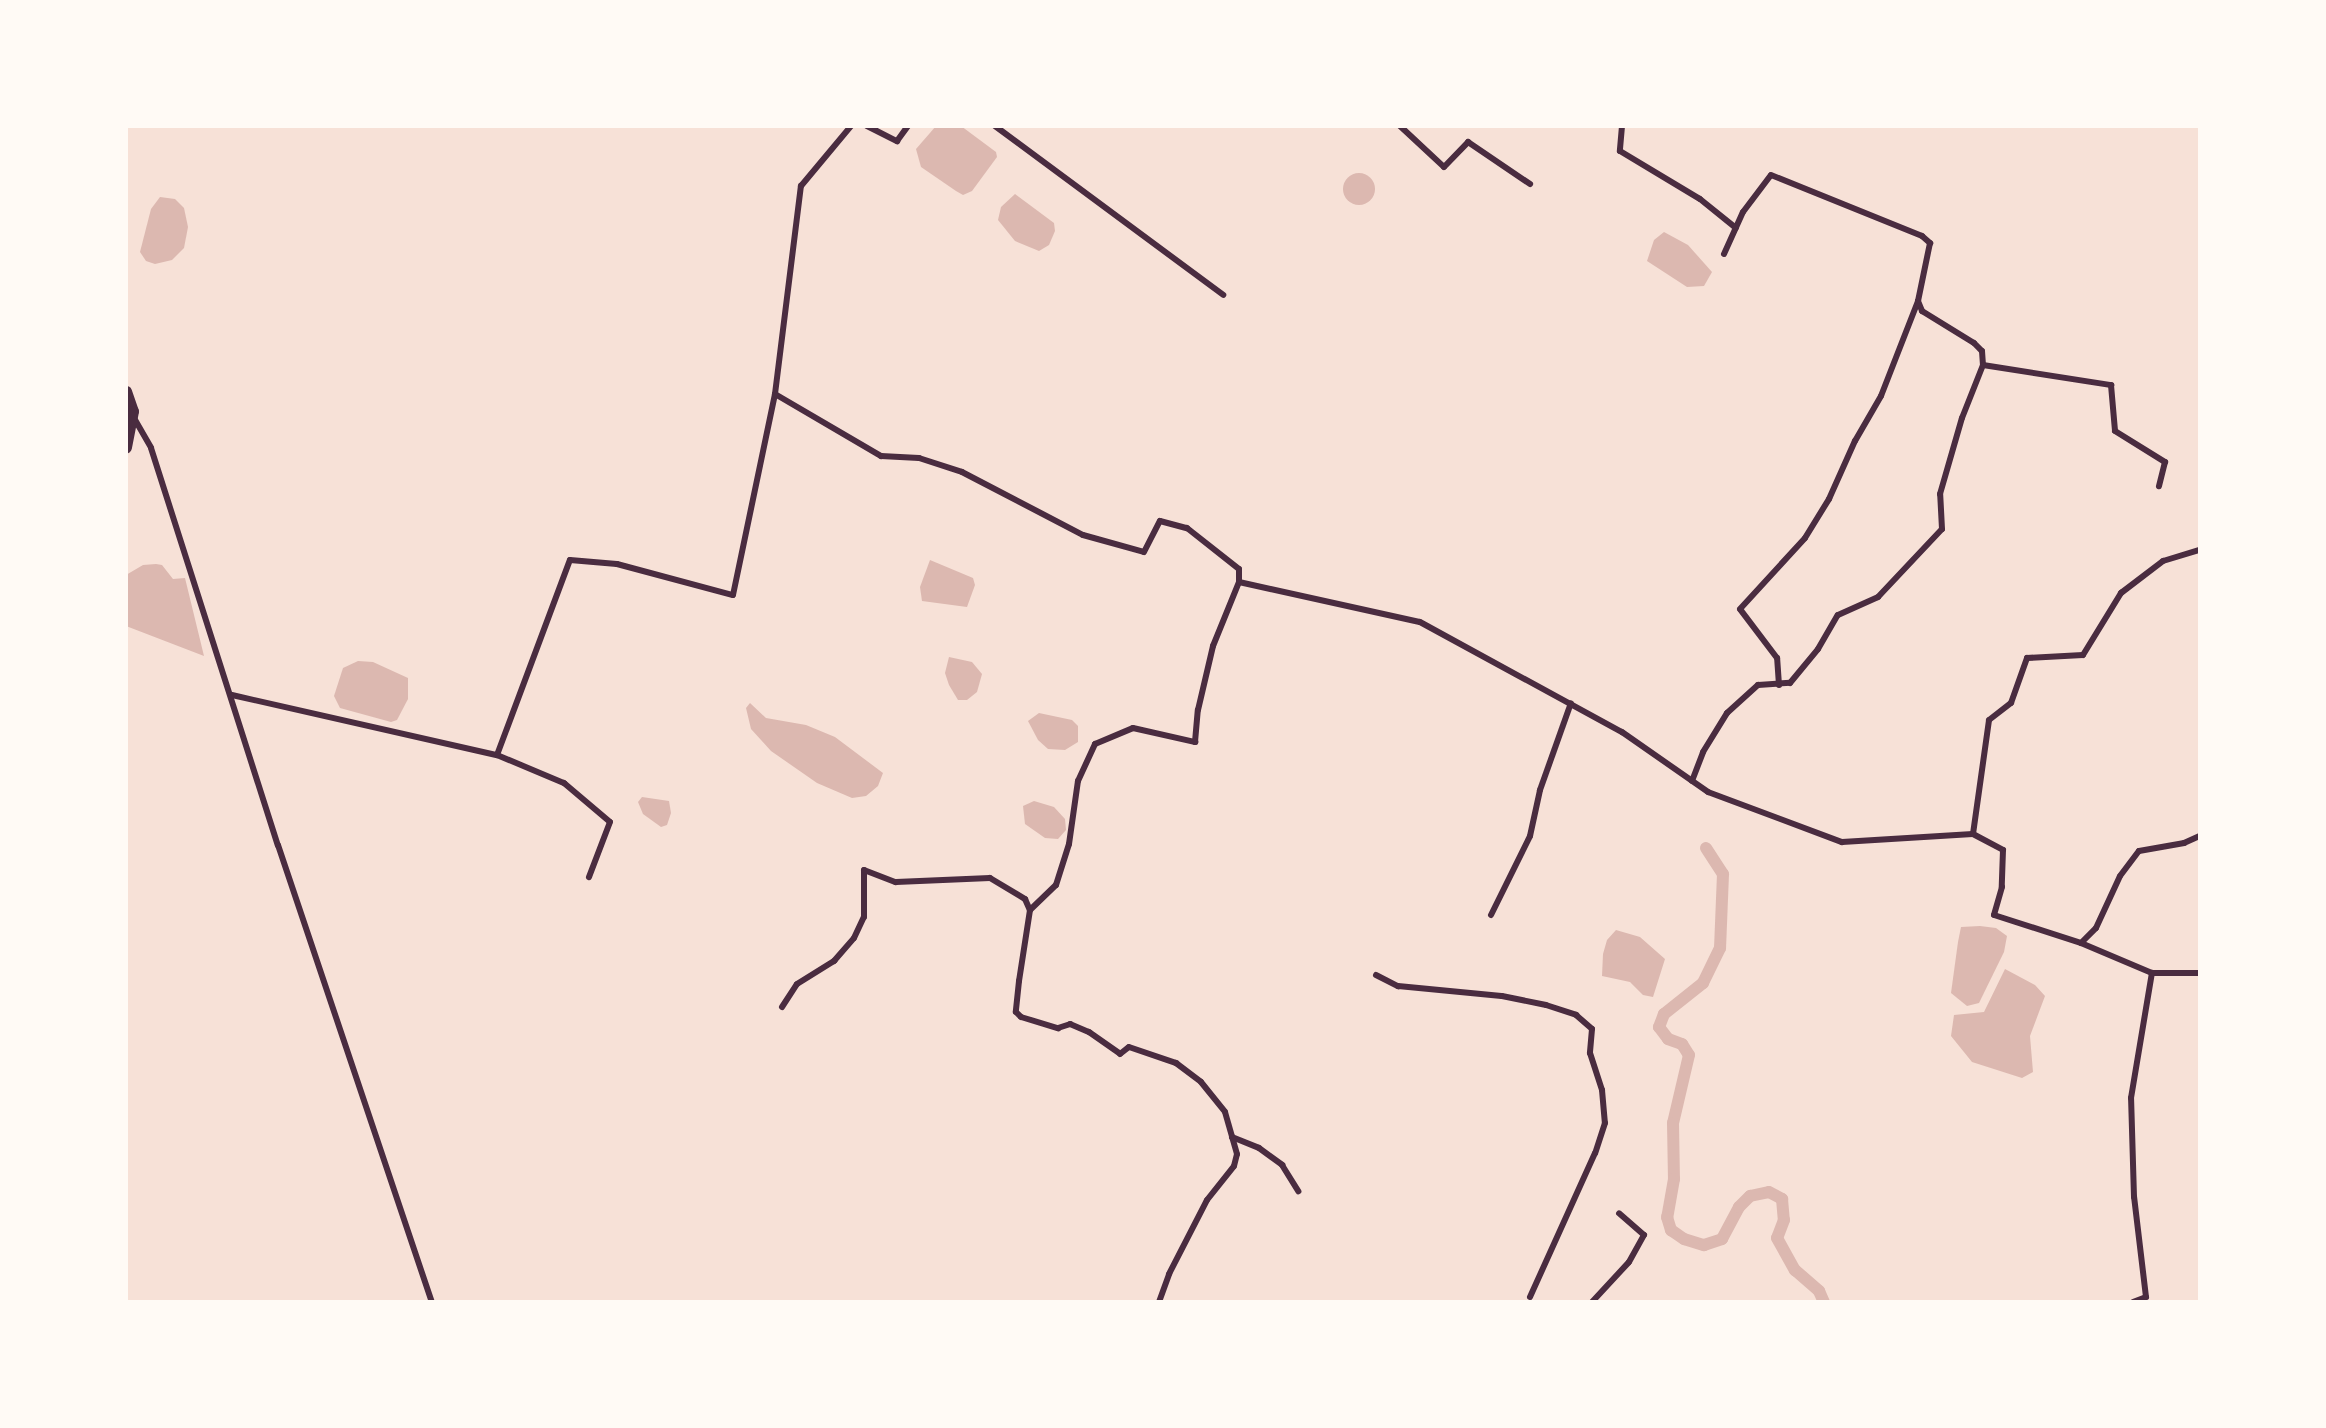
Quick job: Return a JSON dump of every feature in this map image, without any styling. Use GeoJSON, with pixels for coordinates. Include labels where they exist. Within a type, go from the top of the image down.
{"type":"FeatureCollection","features":[{"type":"Feature","properties":{"kind":"highway"},"geometry":{"type":"LineString","coordinates":[[126,391],[132,415],[126,447]]}},
{"type":"Feature","properties":{"kind":"street"},"geometry":{"type":"LineString","coordinates":[[497,755],[570,560],[617,564],[733,595],[775,394],[801,186],[851,126]]}},
{"type":"Feature","properties":{"kind":"street"},"geometry":{"type":"LineString","coordinates":[[867,126],[897,141],[908,126]]}},
{"type":"Feature","properties":{"kind":"street"},"geometry":{"type":"LineString","coordinates":[[995,126],[1223,295]]}},
{"type":"Feature","properties":{"kind":"street"},"geometry":{"type":"LineString","coordinates":[[1400,126],[1444,167],[1468,142],[1530,184]]}},
{"type":"Feature","properties":{"kind":"street"},"geometry":{"type":"LineString","coordinates":[[1622,126],[1620,151],[1700,199],[1736,228]]}},
{"type":"Feature","properties":{"kind":"street"},"geometry":{"type":"LineString","coordinates":[[1724,254],[1736,228],[1771,175],[1897,223],[1930,243],[1918,301],[1881,396],[1855,441],[1829,499],[1805,538],[1740,609],[1777,658],[1779,685]]}},
{"type":"Feature","properties":{"kind":"street"},"geometry":{"type":"LineString","coordinates":[[1692,781],[1712,734],[1727,713],[1758,685],[1767,682],[1779,685],[1790,683],[1818,649],[1838,615],[1878,597],[1942,529],[1940,494],[1962,418],[1983,365],[1982,351],[1974,343],[1932,320],[1918,301]]}},
{"type":"Feature","properties":{"kind":"street"},"geometry":{"type":"LineString","coordinates":[[1983,365],[2111,385],[2115,431],[2165,462],[2159,486]]}},
{"type":"Feature","properties":{"kind":"street"},"geometry":{"type":"LineString","coordinates":[[775,394],[881,456],[919,458],[962,472],[1083,535],[1144,552],[1160,521],[1187,528],[1239,569],[1239,582],[1213,646],[1198,710],[1195,742],[1133,728],[1095,744],[1078,781],[1069,844],[1056,885],[1030,910]]}},
{"type":"Feature","properties":{"kind":"street"},"geometry":{"type":"LineString","coordinates":[[132,415],[151,448],[278,845],[432,1302]]}},
{"type":"Feature","properties":{"kind":"street"},"geometry":{"type":"LineString","coordinates":[[1973,834],[1989,720],[2011,703],[2027,658],[2083,655],[2121,593],[2163,561],[2200,550]]}},
{"type":"Feature","properties":{"kind":"street"},"geometry":{"type":"LineString","coordinates":[[1239,582],[1420,622],[1622,732],[1692,781],[1746,808],[1842,842],[1973,834],[2003,850],[2002,887],[1994,915],[2081,943],[2152,973],[2200,973]]}},
{"type":"Feature","properties":{"kind":"street"},"geometry":{"type":"LineString","coordinates":[[232,695],[497,755],[564,783],[610,822],[589,877]]}},
{"type":"Feature","properties":{"kind":"street"},"geometry":{"type":"LineString","coordinates":[[1491,915],[1530,836],[1540,790],[1571,703]]}},
{"type":"Feature","properties":{"kind":"street"},"geometry":{"type":"LineString","coordinates":[[2081,943],[2096,928],[2120,876],[2139,851],[2184,843],[2200,836]]}},
{"type":"Feature","properties":{"kind":"street"},"geometry":{"type":"LineString","coordinates":[[782,1007],[797,984],[834,961],[854,938],[864,917],[864,870],[896,882],[990,878],[1025,899],[1030,910],[1016,1012],[1021,1017],[1058,1028],[1070,1024],[1089,1032],[1120,1054],[1129,1047],[1176,1063],[1201,1082],[1225,1112],[1237,1154],[1234,1166],[1207,1200],[1169,1274],[1159,1302]]}},
{"type":"Feature","properties":{"kind":"street"},"geometry":{"type":"LineString","coordinates":[[2133,1302],[2146,1297],[2134,1197],[2131,1098],[2152,973]]}},
{"type":"Feature","properties":{"kind":"street"},"geometry":{"type":"LineString","coordinates":[[1376,975],[1398,986],[1502,996],[1546,1005],[1576,1015],[1592,1029],[1590,1053],[1602,1090],[1605,1123],[1595,1153],[1530,1297]]}},
{"type":"Feature","properties":{"kind":"street"},"geometry":{"type":"LineString","coordinates":[[1232,1137],[1259,1148],[1282,1165],[1298,1191]]}},
{"type":"Feature","properties":{"kind":"street"},"geometry":{"type":"LineString","coordinates":[[1592,1302],[1629,1262],[1644,1235],[1619,1213]]}},
{"type":"Feature","properties":{"kind":"shaded area"},"geometry":{"type":"Polygon","coordinates":[[[936,126],[961,126],[996,152],[997,157],[972,191],[963,195],[921,167],[916,149],[936,126]]]}},
{"type":"Feature","properties":{"kind":"shaded area"},"geometry":{"type":"Polygon","coordinates":[[[1359,173],[1371,177],[1375,189],[1371,201],[1359,205],[1347,201],[1343,189],[1347,177],[1359,173]]]}},
{"type":"Feature","properties":{"kind":"shaded area"},"geometry":{"type":"Polygon","coordinates":[[[1015,194],[1054,223],[1055,231],[1049,245],[1039,251],[1015,241],[998,220],[1001,207],[1015,194]]]}},
{"type":"Feature","properties":{"kind":"shaded area"},"geometry":{"type":"Polygon","coordinates":[[[160,197],[175,199],[184,208],[188,227],[184,248],[172,260],[155,264],[146,261],[140,252],[151,209],[160,197]]]}},
{"type":"Feature","properties":{"kind":"shaded area"},"geometry":{"type":"Polygon","coordinates":[[[1664,232],[1688,245],[1712,272],[1704,286],[1687,287],[1647,261],[1654,240],[1664,232]]]}},
{"type":"Feature","properties":{"kind":"shaded area"},"geometry":{"type":"Polygon","coordinates":[[[930,560],[973,578],[975,585],[967,607],[922,601],[920,587],[930,560]]]}},
{"type":"Feature","properties":{"kind":"shaded area"},"geometry":{"type":"Polygon","coordinates":[[[143,565],[162,565],[173,579],[185,578],[204,656],[126,626],[126,575],[143,565]]]}},
{"type":"Feature","properties":{"kind":"shaded area"},"geometry":{"type":"Polygon","coordinates":[[[949,657],[972,662],[982,674],[977,692],[967,700],[958,700],[949,685],[945,673],[949,657]]]}},
{"type":"Feature","properties":{"kind":"shaded area"},"geometry":{"type":"Polygon","coordinates":[[[358,661],[373,662],[408,678],[408,699],[397,720],[391,722],[340,708],[334,696],[343,668],[358,661]]]}},
{"type":"Feature","properties":{"kind":"shaded area"},"geometry":{"type":"Polygon","coordinates":[[[750,703],[766,718],[806,725],[835,737],[883,773],[878,786],[866,796],[852,798],[817,783],[771,751],[751,729],[746,708],[750,703]]]}},
{"type":"Feature","properties":{"kind":"shaded area"},"geometry":{"type":"Polygon","coordinates":[[[1039,713],[1072,720],[1078,726],[1078,742],[1065,750],[1048,749],[1038,740],[1028,721],[1039,713]]]}},
{"type":"Feature","properties":{"kind":"shaded area"},"geometry":{"type":"Polygon","coordinates":[[[642,797],[669,801],[671,813],[667,825],[661,827],[643,814],[638,802],[642,797]]]}},
{"type":"Feature","properties":{"kind":"shaded area"},"geometry":{"type":"Polygon","coordinates":[[[1034,801],[1054,807],[1065,819],[1066,830],[1058,839],[1045,838],[1025,824],[1023,806],[1034,801]]]}},
{"type":"Feature","properties":{"kind":"shaded area"},"geometry":{"type":"Polygon","coordinates":[[[1961,927],[1996,928],[2007,936],[2004,952],[1979,1003],[1967,1006],[1951,993],[1958,942],[1961,927]]]}},
{"type":"Feature","properties":{"kind":"shaded area"},"geometry":{"type":"Polygon","coordinates":[[[1616,930],[1640,937],[1665,959],[1653,997],[1643,995],[1630,982],[1602,976],[1607,940],[1616,930]]]}},
{"type":"Feature","properties":{"kind":"shaded area"},"geometry":{"type":"Polygon","coordinates":[[[2005,969],[2035,985],[2045,996],[2030,1036],[2033,1072],[2022,1078],[1972,1062],[1951,1036],[1954,1015],[1984,1012],[2005,969]]]}},
{"type":"Feature","properties":{"kind":"waterway"},"geometry":{"type":"LineString","coordinates":[[1706,848],[1723,874],[1720,948],[1703,983],[1664,1014],[1659,1027],[1668,1039],[1682,1044],[1689,1055],[1673,1123],[1674,1179],[1667,1217],[1671,1230],[1684,1239],[1704,1245],[1722,1239],[1739,1207],[1750,1196],[1769,1192],[1782,1199],[1784,1220],[1777,1238],[1795,1270],[1819,1291],[1824,1302]]}}]}
